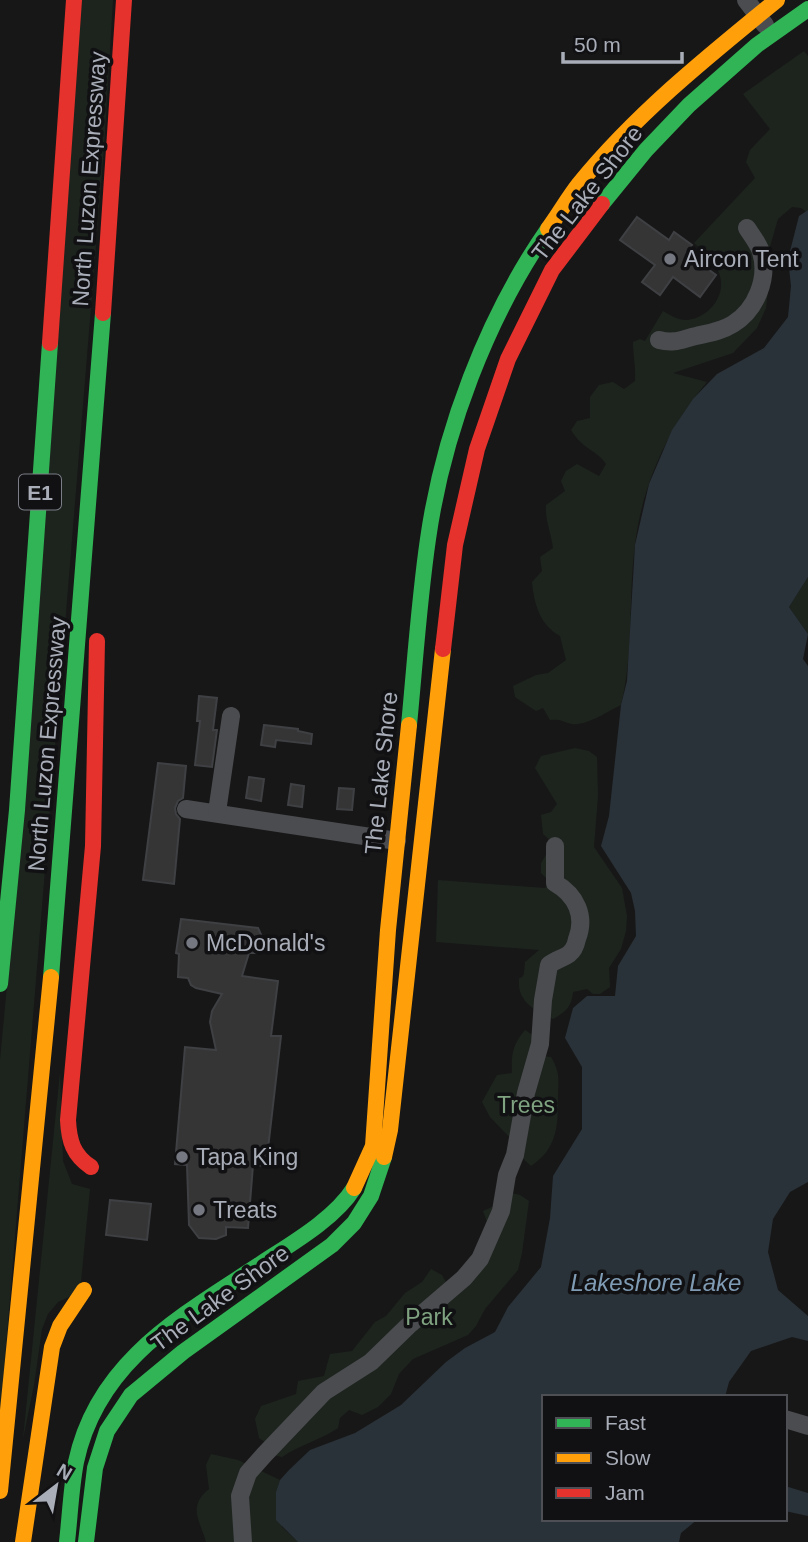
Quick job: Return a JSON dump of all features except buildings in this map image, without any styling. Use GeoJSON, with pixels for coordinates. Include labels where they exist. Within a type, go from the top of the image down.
{"type":"FeatureCollection","features":[{"type":"Feature","properties":{"kind":"main road","name":"North Luzon Expressway"},"geometry":{"type":"LineString","coordinates":[[0,984],[17,810],[74,0]]}},
{"type":"Feature","properties":{"kind":"main road","name":"North Luzon Expressway"},"geometry":{"type":"LineString","coordinates":[[0,1491],[64,830],[97,403],[124,0]]}},
{"type":"Feature","properties":{"kind":"main road","name":"The Lake Shore"},"geometry":{"type":"LineString","coordinates":[[67,1542],[76,1462],[92,1413],[113,1379],[136,1353],[168,1325],[316,1228],[352,1191],[373,1146],[390,913],[428,538],[449,442],[482,351],[527,258],[579,185],[624,134],[707,55],[777,0]]}},
{"type":"Feature","properties":{"kind":"main road","name":"The Lake Shore"},"geometry":{"type":"LineString","coordinates":[[86,1542],[95,1468],[107,1431],[131,1395],[166,1364],[332,1245],[354,1223],[371,1196],[390,1130],[455,545],[477,449],[508,359],[552,271],[646,150],[681,114],[757,45],[802,13]]}},
{"type":"Feature","properties":{"kind":"main road"},"geometry":{"type":"LineString","coordinates":[[751,21],[757,45]]}},
{"type":"Feature","properties":{"kind":"main road"},"geometry":{"type":"LineString","coordinates":[[579,185],[603,202]]}},
{"type":"Feature","properties":{"kind":"main road"},"geometry":{"type":"LineString","coordinates":[[85,542],[95,596]]}},
{"type":"Feature","properties":{"kind":"main road"},"geometry":{"type":"LineString","coordinates":[[91,1167],[78,1159],[71,1147],[68,1120],[93,846],[98,623]]}},
{"type":"Feature","properties":{"kind":"main road"},"geometry":{"type":"LineString","coordinates":[[251,1271],[266,1292]]}},
{"type":"Feature","properties":{"kind":"main road"},"geometry":{"type":"LineString","coordinates":[[23,1542],[52,1347],[60,1326],[84,1290]]}},
{"type":"Feature","properties":{"kind":"street"},"geometry":{"type":"LineString","coordinates":[[746,0],[751,21],[774,35]]}},
{"type":"Feature","properties":{"kind":"street"},"geometry":{"type":"LineString","coordinates":[[784,0],[802,13]]}},
{"type":"Feature","properties":{"kind":"street"},"geometry":{"type":"LineString","coordinates":[[659,340],[677,343],[686,338],[721,330],[743,317],[752,307],[761,286],[763,265],[761,253],[747,228]]}},
{"type":"Feature","properties":{"kind":"street"},"geometry":{"type":"LineString","coordinates":[[217,812],[231,716]]}},
{"type":"Feature","properties":{"kind":"street"},"geometry":{"type":"LineString","coordinates":[[186,809],[397,842]]}},
{"type":"Feature","properties":{"kind":"street"},"geometry":{"type":"LineString","coordinates":[[243,1542],[240,1496],[248,1474],[284,1431],[324,1392],[371,1362],[464,1278],[480,1259],[501,1211],[526,1093],[541,1044],[543,1000],[549,965],[568,954],[576,944],[582,922],[573,899],[564,888],[555,883],[555,846]]}},
{"type":"Feature","properties":{"kind":"street"},"geometry":{"type":"LineString","coordinates":[[390,913],[413,916]]}},
{"type":"Feature","properties":{"kind":"street"},"geometry":{"type":"LineString","coordinates":[[787,1420],[808,1426]]}},
{"type":"Feature","properties":{"kind":"green space"},"geometry":{"type":"Polygon","coordinates":[[[81,0],[113,0],[104,148],[0,1420],[0,1060],[20,849],[81,0]]]}},
{"type":"Feature","properties":{"kind":"green space"},"geometry":{"type":"Polygon","coordinates":[[[804,51],[808,56],[808,213],[801,208],[792,207],[778,219],[767,257],[769,283],[766,308],[757,328],[733,353],[673,373],[707,382],[680,418],[669,438],[644,501],[635,545],[628,666],[621,705],[584,723],[550,720],[543,708],[536,711],[515,697],[513,686],[536,675],[548,673],[566,660],[560,636],[543,620],[536,606],[533,590],[532,582],[542,571],[540,557],[553,548],[546,505],[565,491],[561,481],[566,471],[577,464],[599,476],[606,464],[571,430],[577,421],[590,418],[590,397],[599,385],[613,382],[624,389],[635,381],[633,342],[640,339],[645,341],[663,311],[684,320],[700,316],[714,305],[721,290],[717,269],[694,243],[755,178],[746,162],[750,150],[770,129],[743,94],[804,51]]]}},
{"type":"Feature","properties":{"kind":"green space"},"geometry":{"type":"Polygon","coordinates":[[[808,577],[808,634],[789,607],[808,577]]]}},
{"type":"Feature","properties":{"kind":"green space"},"geometry":{"type":"Polygon","coordinates":[[[575,748],[589,751],[597,757],[598,796],[594,847],[622,888],[627,916],[626,931],[621,949],[609,968],[610,987],[600,994],[593,994],[587,989],[573,992],[568,1008],[553,1019],[530,1006],[520,991],[519,979],[524,974],[525,962],[539,950],[436,942],[438,880],[545,888],[549,881],[541,873],[541,863],[553,843],[543,834],[541,815],[551,812],[557,804],[535,768],[541,756],[575,748]]]}},
{"type":"Feature","properties":{"kind":"green space","name":"Trees"},"geometry":{"type":"Polygon","coordinates":[[[525,1030],[539,1039],[543,1056],[551,1057],[558,1078],[555,1134],[547,1151],[531,1166],[519,1155],[514,1142],[490,1117],[482,1102],[497,1075],[512,1073],[514,1050],[525,1030]]]}},
{"type":"Feature","properties":{"kind":"green space"},"geometry":{"type":"Polygon","coordinates":[[[60,1072],[63,1161],[72,1184],[90,1189],[80,1292],[58,1302],[48,1314],[42,1329],[23,1439],[60,1072]]]}},
{"type":"Feature","properties":{"kind":"green space","name":"Park"},"geometry":{"type":"Polygon","coordinates":[[[508,1192],[529,1201],[518,1270],[485,1309],[468,1335],[413,1359],[399,1374],[391,1394],[378,1407],[362,1415],[349,1410],[340,1418],[338,1428],[282,1457],[273,1455],[269,1445],[259,1438],[255,1419],[261,1406],[296,1394],[298,1381],[324,1376],[330,1354],[352,1351],[375,1322],[386,1316],[405,1293],[422,1282],[431,1269],[442,1275],[451,1291],[490,1230],[483,1211],[501,1203],[508,1192]]]}},
{"type":"Feature","properties":{"kind":"green space"},"geometry":{"type":"Polygon","coordinates":[[[211,1454],[238,1460],[280,1480],[276,1492],[282,1527],[298,1542],[206,1542],[197,1508],[198,1502],[209,1489],[206,1465],[211,1454]]]}},
{"type":"Feature","properties":{"kind":"water","name":"Lakeshore Lake"},"geometry":{"type":"Polygon","coordinates":[[[808,210],[808,577],[789,607],[808,634],[803,659],[808,666],[808,1182],[790,1192],[773,1219],[768,1252],[778,1290],[808,1316],[808,1341],[792,1337],[751,1351],[729,1382],[726,1395],[542,1395],[542,1521],[696,1521],[681,1533],[679,1542],[298,1542],[276,1520],[276,1492],[280,1480],[310,1450],[355,1433],[401,1405],[446,1362],[495,1332],[508,1307],[541,1267],[550,1218],[553,1176],[582,1129],[582,1067],[565,1038],[573,1008],[587,996],[615,996],[618,966],[636,936],[631,893],[601,846],[609,816],[621,705],[627,681],[635,545],[649,484],[672,430],[693,399],[717,374],[764,348],[788,317],[791,286],[788,259],[799,216],[808,210]]]}},
{"type":"Feature","properties":{"kind":"water"},"geometry":{"type":"Polygon","coordinates":[[[787,1487],[808,1493],[808,1516],[787,1511],[787,1487]]]}},
{"type":"Feature","properties":{"kind":"traffic: fast"},"geometry":{"type":"LineString","coordinates":[[602,204],[646,150],[689,105],[757,45],[808,9]]}},
{"type":"Feature","properties":{"kind":"traffic: fast"},"geometry":{"type":"LineString","coordinates":[[409,725],[428,539],[444,458],[456,418],[487,338],[526,263],[548,229]]}},
{"type":"Feature","properties":{"kind":"traffic: fast"},"geometry":{"type":"LineString","coordinates":[[51,977],[103,313]]}},
{"type":"Feature","properties":{"kind":"traffic: fast"},"geometry":{"type":"LineString","coordinates":[[0,984],[17,810],[50,343]]}},
{"type":"Feature","properties":{"kind":"traffic: fast"},"geometry":{"type":"LineString","coordinates":[[86,1542],[95,1468],[107,1431],[131,1395],[183,1352],[332,1245],[354,1223],[371,1196],[384,1157]]}},
{"type":"Feature","properties":{"kind":"traffic: fast"},"geometry":{"type":"LineString","coordinates":[[67,1542],[76,1462],[87,1426],[104,1394],[125,1366],[177,1320],[315,1228],[337,1209],[354,1188]]}},
{"type":"Feature","properties":{"kind":"traffic: slow"},"geometry":{"type":"LineString","coordinates":[[548,229],[579,184],[624,134],[699,65],[777,0]]}},
{"type":"Feature","properties":{"kind":"traffic: slow"},"geometry":{"type":"LineString","coordinates":[[384,1157],[390,1130],[443,649]]}},
{"type":"Feature","properties":{"kind":"traffic: slow"},"geometry":{"type":"LineString","coordinates":[[354,1188],[373,1146],[388,930],[409,725]]}},
{"type":"Feature","properties":{"kind":"traffic: slow"},"geometry":{"type":"LineString","coordinates":[[0,1491],[51,977]]}},
{"type":"Feature","properties":{"kind":"traffic: slow"},"geometry":{"type":"LineString","coordinates":[[23,1542],[52,1347],[60,1326],[84,1290]]}},
{"type":"Feature","properties":{"kind":"traffic: jam"},"geometry":{"type":"LineString","coordinates":[[50,343],[74,0]]}},
{"type":"Feature","properties":{"kind":"traffic: jam"},"geometry":{"type":"LineString","coordinates":[[103,313],[124,0]]}},
{"type":"Feature","properties":{"kind":"traffic: jam"},"geometry":{"type":"LineString","coordinates":[[443,649],[455,545],[477,449],[508,359],[552,270],[602,204]]}},
{"type":"Feature","properties":{"kind":"traffic: jam"},"geometry":{"type":"LineString","coordinates":[[91,1167],[80,1158],[73,1147],[68,1120],[93,846],[97,641]]}},
{"type":"Feature","properties":{"kind":"place","name":"Aircon Tent"},"geometry":{"type":"Point","coordinates":[670,259]}},
{"type":"Feature","properties":{"kind":"place","name":"McDonald's"},"geometry":{"type":"Point","coordinates":[192,943]}},
{"type":"Feature","properties":{"kind":"place","name":"Tapa King"},"geometry":{"type":"Point","coordinates":[182,1157]}},
{"type":"Feature","properties":{"kind":"place","name":"Treats"},"geometry":{"type":"Point","coordinates":[199,1210]}}]}
